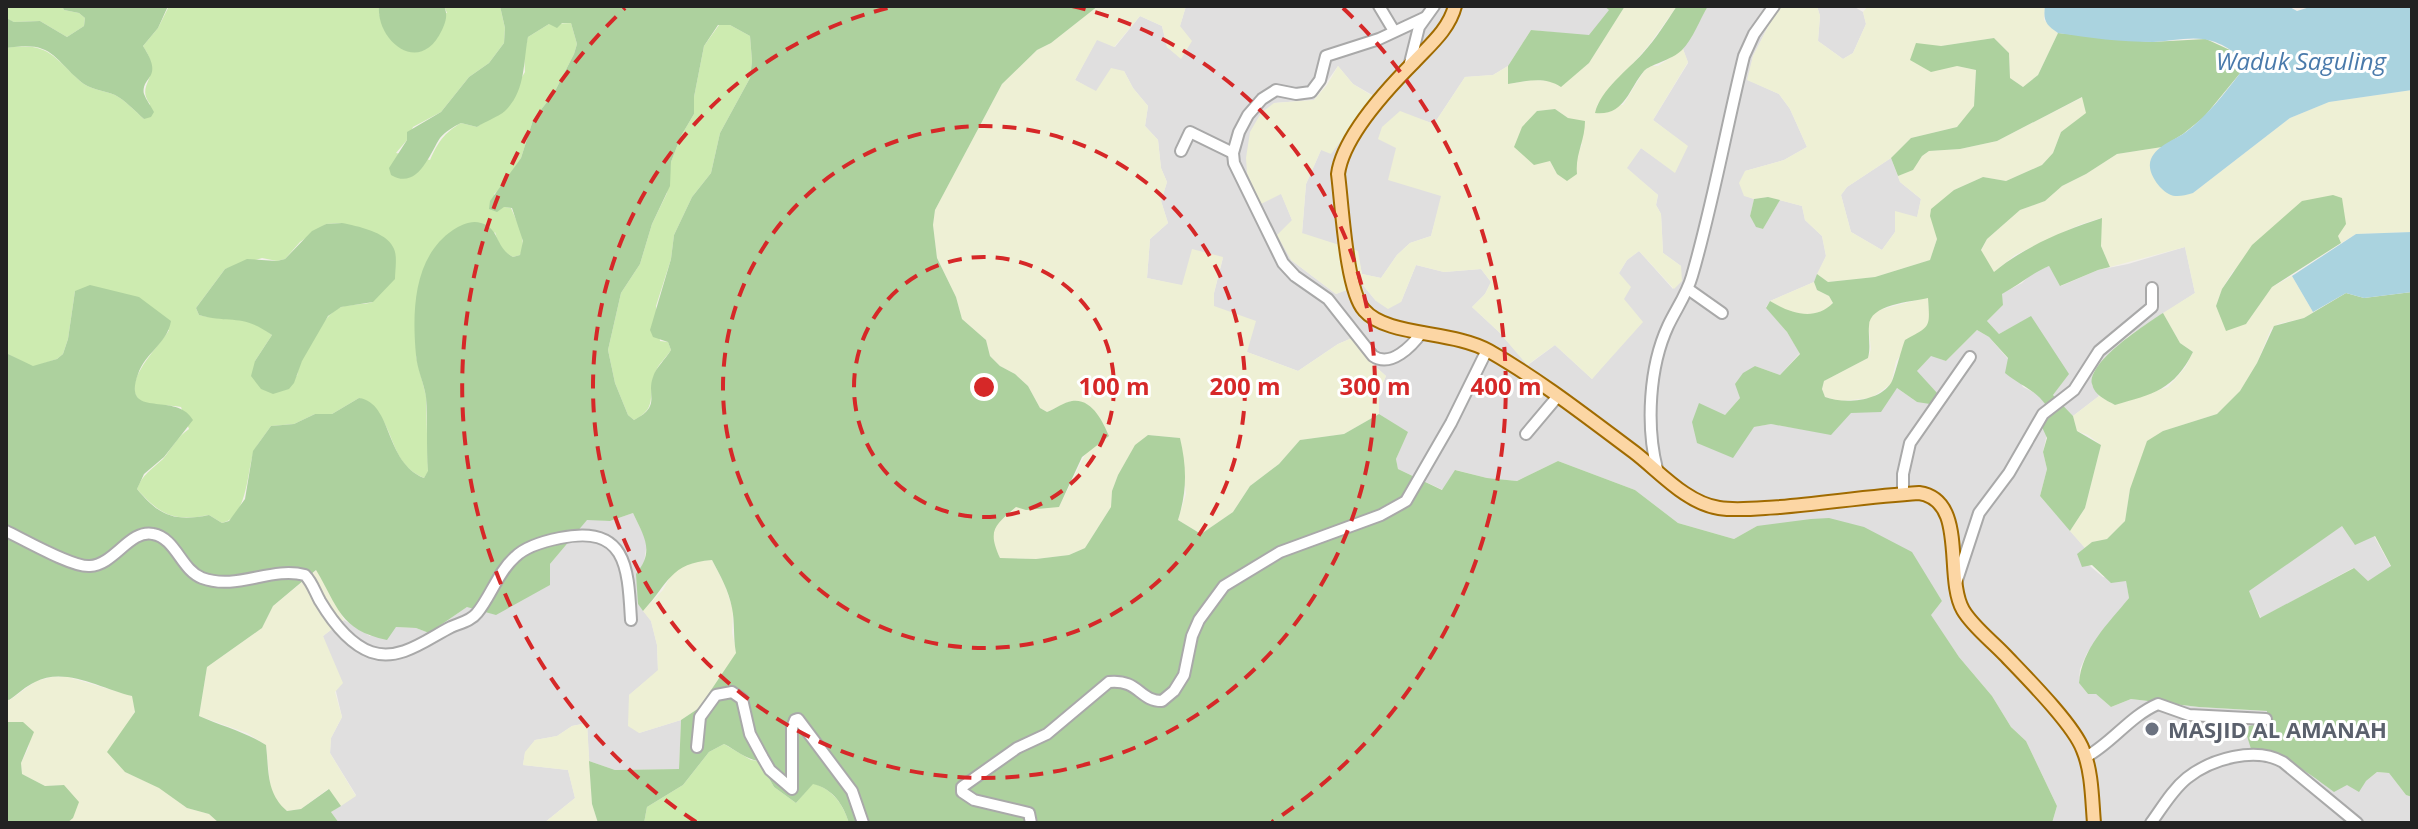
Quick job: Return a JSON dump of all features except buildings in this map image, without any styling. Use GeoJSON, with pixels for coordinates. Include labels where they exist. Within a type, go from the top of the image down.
{"type":"FeatureCollection","features":[{"type":"Feature","properties":{"kind":"main road"},"geometry":{"type":"LineString","coordinates":[[1455,6],[1443,31],[1409,67],[1343,153],[1338,174],[1356,298],[1373,319],[1397,328],[1453,336],[1487,350],[1558,396],[1657,469],[1679,489],[1716,508],[1760,508],[1903,494],[1928,494],[1941,503],[1949,520],[1955,587],[1966,615],[2029,680],[2076,736],[2086,757],[2094,823]]}},
{"type":"Feature","properties":{"kind":"street"},"geometry":{"type":"LineString","coordinates":[[1379,6],[1394,31]]}},
{"type":"Feature","properties":{"kind":"street"},"geometry":{"type":"LineString","coordinates":[[1409,67],[1413,43],[1424,18],[1434,6]]}},
{"type":"Feature","properties":{"kind":"street"},"geometry":{"type":"LineString","coordinates":[[1657,469],[1650,443],[1650,403],[1667,328],[1688,289],[1706,225],[1744,56],[1754,34],[1774,6]]}},
{"type":"Feature","properties":{"kind":"street"},"geometry":{"type":"LineString","coordinates":[[1422,332],[1391,359],[1378,360],[1373,356],[1328,299],[1295,276],[1283,263],[1254,201],[1238,176],[1233,153],[1243,122],[1269,93],[1281,89],[1296,94],[1311,92],[1320,80],[1326,56],[1379,39],[1424,18]]}},
{"type":"Feature","properties":{"kind":"street"},"geometry":{"type":"LineString","coordinates":[[1181,151],[1191,132],[1233,153]]}},
{"type":"Feature","properties":{"kind":"street"},"geometry":{"type":"LineString","coordinates":[[1955,587],[1979,513],[2009,473],[2033,427],[2043,414],[2065,399],[2080,383],[2099,351],[2152,307],[2152,288]]}},
{"type":"Feature","properties":{"kind":"street"},"geometry":{"type":"LineString","coordinates":[[1688,289],[1722,313]]}},
{"type":"Feature","properties":{"kind":"street"},"geometry":{"type":"LineString","coordinates":[[1031,823],[1029,813],[974,800],[962,792],[962,787],[1017,748],[1055,728],[1109,682],[1122,681],[1133,685],[1147,697],[1162,701],[1174,691],[1184,675],[1192,636],[1199,620],[1224,586],[1280,552],[1381,515],[1406,501],[1451,423],[1487,350]]}},
{"type":"Feature","properties":{"kind":"street"},"geometry":{"type":"LineString","coordinates":[[1903,494],[1903,474],[1910,443],[1970,357]]}},
{"type":"Feature","properties":{"kind":"street"},"geometry":{"type":"LineString","coordinates":[[1526,434],[1558,396]]}},
{"type":"Feature","properties":{"kind":"street"},"geometry":{"type":"LineString","coordinates":[[6,531],[89,567],[108,560],[143,534],[151,533],[164,539],[195,574],[203,578],[237,582],[284,573],[305,575],[325,610],[351,641],[374,653],[384,654],[423,644],[475,615],[508,565],[525,550],[565,537],[596,535],[612,544],[622,559],[631,620]]}},
{"type":"Feature","properties":{"kind":"street"},"geometry":{"type":"LineString","coordinates":[[697,747],[700,717],[716,695],[732,692],[742,699],[750,734],[770,770],[792,789],[792,728],[798,719],[852,791],[863,823]]}},
{"type":"Feature","properties":{"kind":"street"},"geometry":{"type":"LineString","coordinates":[[2086,757],[2158,704],[2189,715],[2266,719]]}},
{"type":"Feature","properties":{"kind":"street"},"geometry":{"type":"LineString","coordinates":[[2151,823],[2178,787],[2197,771],[2236,756],[2259,756],[2283,762],[2357,823]]}},
{"type":"Feature","properties":{"kind":"shaded area"},"geometry":{"type":"Polygon","coordinates":[[[1186,6],[1604,6],[1610,10],[1589,36],[1531,30],[1508,66],[1493,75],[1465,77],[1434,124],[1400,112],[1397,148],[1442,195],[1431,236],[1410,243],[1381,278],[1362,274],[1357,251],[1302,234],[1306,184],[1321,150],[1374,96],[1353,84],[1338,66],[1314,100],[1274,103],[1261,203],[1281,193],[1292,220],[1291,260],[1336,294],[1362,284],[1376,301],[1401,302],[1416,265],[1444,272],[1481,269],[1491,282],[1485,294],[1472,307],[1528,365],[1555,345],[1592,379],[1612,355],[1623,299],[1619,273],[1627,260],[1639,251],[1673,289],[1681,266],[1663,253],[1661,214],[1656,205],[1658,195],[1626,168],[1641,148],[1675,172],[1687,146],[1653,120],[1688,63],[1683,49],[1708,6],[1767,6],[1775,13],[1753,56],[1748,80],[1779,94],[1790,109],[1807,147],[1784,160],[1745,171],[1744,195],[1754,199],[1750,216],[1757,227],[1763,229],[1780,200],[1802,206],[1805,220],[1822,236],[1826,256],[1814,282],[1770,301],[1766,307],[1800,353],[1780,375],[1755,366],[1740,398],[1725,415],[1692,422],[1753,427],[1771,424],[1831,434],[1851,412],[1897,388],[1917,402],[1917,371],[1931,355],[1946,361],[1977,330],[1989,337],[2008,359],[2023,387],[2043,397],[2051,415],[2043,452],[2047,469],[2040,496],[2085,548],[2077,555],[2103,577],[2126,580],[2129,598],[2087,653],[2080,669],[2079,683],[2088,694],[2096,694],[2111,707],[2131,699],[2267,711],[2267,722],[2277,754],[2347,785],[2366,781],[2377,772],[2389,773],[2406,795],[2412,797],[2412,823],[2052,823],[2057,806],[2026,741],[2011,727],[1992,696],[1959,657],[1930,615],[1942,601],[1932,586],[1757,526],[1734,539],[1678,523],[1635,490],[1558,461],[1517,481],[1456,470],[1443,490],[1398,469],[1396,459],[1407,432],[1379,414],[1379,392],[1386,376],[1367,359],[1352,338],[1298,371],[1247,352],[1214,306],[1223,258],[1183,286],[1147,278],[1150,239],[1168,223],[1161,201],[1167,182],[1161,168],[1158,140],[1145,126],[1148,106],[1124,71],[1096,92],[1075,80],[1097,39],[1115,47],[1140,16],[1162,26],[1167,47],[1181,58],[1180,26],[1186,6]]]}},
{"type":"Feature","properties":{"kind":"shaded area"},"geometry":{"type":"Polygon","coordinates":[[[1817,6],[1853,6],[1863,12],[1866,24],[1853,53],[1843,59],[1818,41],[1820,16],[1817,6]]]}},
{"type":"Feature","properties":{"kind":"shaded area"},"geometry":{"type":"Polygon","coordinates":[[[1891,158],[1900,182],[1921,199],[1917,218],[1895,212],[1895,232],[1882,250],[1851,232],[1841,195],[1847,187],[1891,158]]]}},
{"type":"Feature","properties":{"kind":"shaded area"},"geometry":{"type":"Polygon","coordinates":[[[2185,247],[2195,293],[2127,337],[2093,372],[2092,385],[2099,396],[2073,416],[2053,395],[2068,374],[2031,317],[1999,334],[1987,321],[2003,305],[2001,294],[2022,283],[2033,272],[2049,266],[2061,286],[2098,270],[2185,247]]]}},
{"type":"Feature","properties":{"kind":"shaded area"},"geometry":{"type":"Polygon","coordinates":[[[633,513],[647,542],[638,604],[651,621],[657,645],[658,671],[629,695],[639,733],[681,720],[679,769],[615,770],[589,761],[587,723],[572,726],[557,736],[535,740],[525,753],[523,765],[568,770],[575,798],[544,823],[339,823],[331,812],[356,795],[330,753],[331,738],[342,717],[323,636],[344,620],[370,636],[396,627],[416,628],[429,633],[467,607],[529,596],[549,585],[550,564],[587,519],[610,521],[633,513]]]}},
{"type":"Feature","properties":{"kind":"shaded area"},"geometry":{"type":"Polygon","coordinates":[[[2343,525],[2374,536],[2391,567],[2368,581],[2353,568],[2261,618],[2248,590],[2343,525]]]}},
{"type":"Feature","properties":{"kind":"green space"},"geometry":{"type":"Polygon","coordinates":[[[6,6],[62,6],[64,10],[79,13],[85,18],[84,26],[67,37],[40,21],[14,22],[7,19],[6,6]]]}},
{"type":"Feature","properties":{"kind":"green space"},"geometry":{"type":"Polygon","coordinates":[[[62,6],[168,6],[158,28],[143,46],[152,65],[151,76],[144,88],[154,112],[151,117],[144,119],[119,97],[84,84],[49,52],[32,47],[6,48],[6,18],[14,22],[40,21],[67,37],[84,26],[85,18],[79,13],[64,10],[62,6]]]}},
{"type":"Feature","properties":{"kind":"green space"},"geometry":{"type":"Polygon","coordinates":[[[169,6],[379,6],[379,15],[447,13],[444,6],[500,6],[505,28],[504,43],[489,63],[469,77],[441,112],[413,127],[396,153],[430,160],[442,138],[461,123],[477,127],[500,114],[525,72],[524,54],[528,37],[549,24],[571,23],[577,44],[574,54],[554,93],[533,120],[521,158],[494,194],[504,207],[511,208],[522,237],[520,255],[513,257],[506,252],[495,232],[416,356],[426,396],[428,472],[424,478],[403,461],[380,416],[359,398],[332,414],[315,414],[294,424],[271,426],[254,451],[245,494],[237,512],[230,519],[222,523],[209,515],[177,517],[153,505],[137,489],[145,476],[189,429],[181,407],[151,405],[142,402],[136,395],[137,376],[169,330],[75,291],[63,354],[33,367],[6,353],[6,48],[32,47],[49,53],[84,84],[119,97],[144,119],[150,104],[145,91],[151,66],[143,46],[158,28],[169,6]],[[342,223],[326,224],[300,242],[285,259],[262,258],[225,269],[196,308],[199,315],[244,320],[261,327],[272,335],[255,361],[297,376],[307,348],[334,311],[373,302],[342,223]]]}},
{"type":"Feature","properties":{"kind":"green space"},"geometry":{"type":"Polygon","coordinates":[[[379,6],[444,6],[445,21],[433,44],[422,51],[412,52],[401,49],[384,31],[379,6]]]}},
{"type":"Feature","properties":{"kind":"green space"},"geometry":{"type":"Polygon","coordinates":[[[500,6],[1098,6],[1051,43],[1037,50],[1002,84],[935,210],[933,225],[937,258],[956,297],[962,319],[986,340],[990,356],[1028,386],[1040,408],[1047,412],[1069,402],[1085,403],[1096,412],[1109,436],[1082,457],[1059,507],[1026,510],[1016,507],[998,524],[994,541],[1000,558],[1036,559],[1069,555],[1085,548],[1111,507],[1112,491],[1118,475],[1135,445],[1148,435],[1180,438],[1185,479],[1178,520],[1201,534],[1233,512],[1250,486],[1279,464],[1300,440],[1344,434],[1379,414],[1408,432],[1396,459],[1398,469],[1442,490],[1455,470],[1517,481],[1558,461],[1635,490],[1678,523],[1734,539],[1757,526],[1829,518],[1864,527],[1912,552],[1942,601],[1931,615],[1959,657],[1992,696],[2011,727],[2026,741],[2057,806],[2052,823],[849,823],[840,804],[826,790],[813,784],[796,803],[774,787],[759,761],[724,744],[709,752],[683,785],[647,807],[644,823],[598,823],[592,804],[589,761],[615,770],[679,769],[681,720],[699,708],[736,653],[731,602],[712,560],[687,565],[679,570],[643,611],[638,604],[636,574],[645,558],[646,544],[633,513],[610,521],[587,520],[550,564],[550,585],[496,615],[467,607],[429,633],[416,628],[396,627],[387,640],[359,630],[342,615],[316,570],[273,606],[262,628],[207,667],[199,716],[266,745],[272,789],[287,811],[301,809],[329,789],[341,806],[331,812],[339,823],[219,823],[209,814],[187,808],[159,788],[125,772],[107,752],[135,712],[132,696],[84,680],[59,676],[35,682],[6,699],[6,353],[33,366],[57,359],[63,354],[68,339],[75,291],[90,285],[139,297],[171,321],[165,336],[141,367],[135,388],[137,397],[144,401],[175,407],[185,411],[193,420],[164,457],[144,474],[137,489],[168,515],[186,518],[209,515],[222,523],[229,521],[245,499],[253,451],[271,426],[294,424],[315,414],[332,414],[359,398],[370,402],[378,410],[402,459],[411,470],[424,478],[428,471],[427,406],[417,360],[414,321],[423,270],[440,241],[453,230],[470,223],[487,226],[507,253],[513,257],[520,255],[523,241],[512,208],[504,207],[497,212],[489,209],[490,201],[521,158],[533,120],[554,93],[574,54],[577,44],[571,23],[562,23],[557,28],[549,24],[528,37],[517,95],[505,111],[477,127],[461,123],[450,129],[440,138],[422,168],[409,178],[400,179],[391,175],[389,168],[407,140],[407,132],[441,112],[469,77],[489,63],[504,43],[505,28],[500,6]],[[718,25],[704,46],[694,97],[694,114],[671,162],[670,186],[652,224],[640,264],[621,293],[608,350],[615,383],[628,415],[634,420],[648,410],[653,377],[671,350],[668,342],[653,337],[650,330],[671,259],[674,235],[692,197],[711,173],[720,133],[750,78],[750,36],[730,25],[718,25]]]}},
{"type":"Feature","properties":{"kind":"green space"},"geometry":{"type":"Polygon","coordinates":[[[1098,6],[1186,6],[1180,26],[1192,41],[1181,59],[1167,47],[1162,26],[1140,16],[1114,47],[1097,40],[1075,80],[1096,91],[1111,68],[1124,71],[1148,106],[1145,126],[1158,140],[1161,168],[1167,182],[1161,201],[1168,223],[1150,239],[1147,278],[1182,285],[1192,249],[1223,257],[1214,306],[1256,321],[1247,352],[1298,371],[1352,338],[1367,359],[1386,376],[1379,392],[1379,414],[1344,434],[1300,440],[1279,464],[1250,486],[1233,512],[1201,534],[1178,520],[1186,494],[1180,438],[1148,435],[1135,446],[1118,475],[1112,491],[1111,507],[1085,548],[1069,555],[1036,559],[1000,558],[992,541],[998,523],[1016,507],[1059,507],[1087,451],[1071,401],[1047,412],[1040,408],[1028,386],[990,356],[986,340],[962,319],[956,297],[937,258],[933,225],[935,210],[1002,84],[1037,50],[1051,43],[1098,6]]]}},
{"type":"Feature","properties":{"kind":"green space"},"geometry":{"type":"Polygon","coordinates":[[[1604,6],[1625,6],[1589,63],[1561,87],[1542,80],[1508,84],[1508,66],[1531,30],[1589,35],[1609,10],[1604,6]]]}},
{"type":"Feature","properties":{"kind":"green space"},"geometry":{"type":"Polygon","coordinates":[[[1625,6],[1677,6],[1649,45],[1597,105],[1623,105],[1644,71],[1658,66],[1683,49],[1688,62],[1653,120],[1688,146],[1675,173],[1641,148],[1627,168],[1658,195],[1656,205],[1661,214],[1663,253],[1681,266],[1682,281],[1674,289],[1639,251],[1627,260],[1619,273],[1631,287],[1624,299],[1643,322],[1592,379],[1555,345],[1527,365],[1472,307],[1485,294],[1491,282],[1481,269],[1444,272],[1416,265],[1401,302],[1388,309],[1376,301],[1362,284],[1336,294],[1291,260],[1277,235],[1292,220],[1281,194],[1261,204],[1247,173],[1250,132],[1261,113],[1274,103],[1314,100],[1338,66],[1353,84],[1374,97],[1331,154],[1321,150],[1306,184],[1302,233],[1358,251],[1362,274],[1381,278],[1410,243],[1431,236],[1441,196],[1388,180],[1396,148],[1378,139],[1382,127],[1400,111],[1434,124],[1465,77],[1493,75],[1508,66],[1508,84],[1532,80],[1552,81],[1561,86],[1589,63],[1625,6]],[[1555,109],[1537,111],[1550,161],[1557,174],[1582,145],[1568,118],[1555,109]]]}},
{"type":"Feature","properties":{"kind":"green space"},"geometry":{"type":"Polygon","coordinates":[[[1677,6],[1708,6],[1693,35],[1678,54],[1644,71],[1619,106],[1605,113],[1595,113],[1609,88],[1648,48],[1677,6]]]}},
{"type":"Feature","properties":{"kind":"green space"},"geometry":{"type":"Polygon","coordinates":[[[1767,6],[1817,6],[1820,16],[1818,41],[1843,59],[1853,53],[1866,24],[1863,12],[1868,6],[2045,6],[2044,20],[2058,33],[2038,75],[2023,87],[2010,78],[2009,53],[1994,38],[1941,46],[1957,66],[1976,70],[1974,107],[1957,127],[1911,138],[1891,158],[1847,187],[1841,195],[1851,232],[1882,250],[1895,232],[1895,211],[1917,217],[1921,199],[1900,182],[1898,176],[1913,169],[1929,151],[1960,149],[1997,141],[2083,97],[2087,113],[2061,132],[2053,153],[2042,165],[2006,181],[1983,177],[1954,190],[1931,216],[1937,239],[1930,260],[1875,277],[1828,282],[1817,274],[1826,256],[1822,236],[1805,220],[1802,206],[1768,197],[1754,199],[1744,196],[1739,183],[1745,171],[1784,160],[1807,147],[1790,109],[1779,94],[1747,80],[1753,56],[1775,13],[1767,6]]]}},
{"type":"Feature","properties":{"kind":"green space"},"geometry":{"type":"Polygon","coordinates":[[[719,25],[730,25],[750,36],[750,78],[720,133],[711,173],[692,197],[674,235],[671,259],[656,306],[660,341],[668,342],[671,350],[653,378],[647,410],[634,420],[628,415],[615,383],[608,350],[621,293],[640,264],[652,224],[667,193],[671,162],[694,114],[694,97],[704,46],[719,25]]]}},
{"type":"Feature","properties":{"kind":"green space"},"geometry":{"type":"Polygon","coordinates":[[[2058,33],[2151,42],[2206,39],[2232,51],[2243,66],[2204,117],[2183,134],[2162,147],[2117,154],[2062,186],[2045,201],[2020,210],[1987,239],[1981,250],[1994,272],[2045,240],[2102,218],[2101,246],[2110,267],[2060,286],[2049,266],[2002,294],[2003,305],[1987,321],[1999,334],[2031,316],[2069,374],[2053,395],[2073,416],[2077,431],[2101,445],[2085,508],[2070,531],[2040,496],[2047,469],[2043,452],[2047,438],[2042,427],[2051,414],[2037,395],[2005,373],[2008,358],[1989,337],[1977,330],[1946,361],[1931,356],[1917,371],[1938,394],[1930,404],[1917,402],[1897,388],[1881,412],[1851,413],[1831,435],[1771,424],[1754,427],[1733,458],[1697,443],[1692,422],[1699,403],[1725,415],[1740,398],[1735,384],[1743,373],[1755,366],[1780,375],[1800,354],[1787,332],[1766,308],[1770,301],[1802,314],[1818,312],[1833,303],[1829,296],[1817,290],[1814,282],[1817,274],[1828,282],[1875,277],[1930,260],[1937,239],[1931,209],[1954,190],[1983,177],[2006,181],[2042,165],[2053,153],[2061,132],[2086,113],[2082,97],[1997,141],[1960,149],[1929,151],[1913,170],[1898,176],[1891,158],[1911,138],[1957,127],[1974,106],[1976,70],[1957,66],[1931,72],[1910,60],[1916,43],[1941,46],[1994,38],[2009,53],[2010,78],[2023,87],[2038,75],[2058,33]],[[1928,298],[1892,305],[1876,313],[1869,326],[1868,358],[1824,381],[1822,389],[1825,397],[1860,400],[1885,389],[1892,380],[1905,340],[1927,325],[1928,298]]]}},
{"type":"Feature","properties":{"kind":"green space"},"geometry":{"type":"Polygon","coordinates":[[[2412,90],[2412,232],[2356,234],[2341,243],[2338,236],[2233,271],[2216,306],[2246,324],[2272,287],[2292,276],[2313,312],[2271,329],[2257,363],[2240,391],[2217,414],[2163,431],[2130,489],[2125,521],[2107,539],[2092,542],[2085,548],[2070,531],[2085,508],[2101,445],[2077,431],[2073,416],[2099,396],[2115,405],[2168,387],[2185,368],[2193,352],[2180,343],[2163,313],[2195,293],[2185,247],[2110,267],[2101,246],[2101,218],[2015,255],[1993,273],[1981,251],[1987,239],[2020,210],[2045,201],[2062,186],[2117,154],[2162,147],[2151,159],[2193,193],[2290,118],[2329,102],[2412,90]]]}},
{"type":"Feature","properties":{"kind":"green space"},"geometry":{"type":"Polygon","coordinates":[[[1555,109],[1568,118],[1585,121],[1577,174],[1567,181],[1557,174],[1550,161],[1534,165],[1514,147],[1522,127],[1537,111],[1555,109]]]}},
{"type":"Feature","properties":{"kind":"green space"},"geometry":{"type":"Polygon","coordinates":[[[2333,195],[2342,198],[2346,224],[2338,236],[2341,243],[2272,287],[2246,324],[2226,331],[2216,306],[2222,289],[2252,245],[2302,201],[2333,195]]]}},
{"type":"Feature","properties":{"kind":"green space"},"geometry":{"type":"Polygon","coordinates":[[[1768,197],[1780,200],[1763,229],[1756,227],[1750,216],[1754,199],[1768,197]]]}},
{"type":"Feature","properties":{"kind":"green space"},"geometry":{"type":"Polygon","coordinates":[[[342,223],[370,230],[389,242],[395,254],[395,279],[373,302],[341,307],[328,316],[289,389],[273,394],[261,389],[251,376],[255,361],[272,335],[244,321],[199,315],[196,308],[225,269],[247,259],[285,259],[312,231],[326,224],[342,223]]]}},
{"type":"Feature","properties":{"kind":"green space"},"geometry":{"type":"Polygon","coordinates":[[[1814,282],[1817,290],[1829,296],[1833,303],[1824,312],[1807,315],[1788,312],[1770,301],[1814,282]]]}},
{"type":"Feature","properties":{"kind":"green space"},"geometry":{"type":"Polygon","coordinates":[[[2412,292],[2412,797],[2406,795],[2389,773],[2377,772],[2359,792],[2347,785],[2334,792],[2286,760],[2251,749],[2247,736],[2249,726],[2267,722],[2267,711],[2131,699],[2111,707],[2096,694],[2088,694],[2079,683],[2091,648],[2129,598],[2126,581],[2111,583],[2092,565],[2082,567],[2077,554],[2092,542],[2107,539],[2125,521],[2130,489],[2147,441],[2163,431],[2217,414],[2240,391],[2274,326],[2304,318],[2346,293],[2364,298],[2412,292]],[[2342,526],[2249,591],[2260,618],[2354,568],[2368,581],[2391,566],[2375,536],[2355,545],[2342,526]]]}},
{"type":"Feature","properties":{"kind":"green space"},"geometry":{"type":"Polygon","coordinates":[[[1928,297],[1930,324],[1918,333],[1896,361],[1891,384],[1871,398],[1840,401],[1825,397],[1822,389],[1824,381],[1868,358],[1871,349],[1868,322],[1872,314],[1928,297]]]}},
{"type":"Feature","properties":{"kind":"green space"},"geometry":{"type":"Polygon","coordinates":[[[2163,313],[2180,343],[2193,352],[2186,365],[2170,383],[2151,393],[2115,405],[2101,397],[2092,384],[2099,365],[2119,344],[2163,313]]]}},
{"type":"Feature","properties":{"kind":"green space"},"geometry":{"type":"Polygon","coordinates":[[[712,560],[733,610],[732,633],[737,653],[699,708],[681,720],[639,733],[628,726],[629,695],[658,670],[657,645],[651,621],[643,611],[663,590],[672,573],[690,562],[712,560]]]}},
{"type":"Feature","properties":{"kind":"green space"},"geometry":{"type":"Polygon","coordinates":[[[317,570],[344,620],[323,636],[343,683],[335,692],[342,717],[331,738],[330,753],[356,796],[341,806],[328,789],[301,809],[287,811],[276,802],[270,785],[266,745],[247,733],[199,716],[207,667],[262,628],[273,606],[317,570]]]}},
{"type":"Feature","properties":{"kind":"green space"},"geometry":{"type":"Polygon","coordinates":[[[68,677],[132,696],[135,711],[126,727],[125,772],[160,788],[187,808],[209,814],[219,823],[67,823],[73,818],[64,785],[45,786],[22,774],[21,763],[29,747],[23,722],[6,722],[6,699],[10,700],[36,681],[68,677]]]}},
{"type":"Feature","properties":{"kind":"green space"},"geometry":{"type":"Polygon","coordinates":[[[6,722],[23,722],[34,732],[21,763],[22,774],[45,786],[64,785],[79,802],[73,818],[67,823],[6,823],[6,722]]]}},
{"type":"Feature","properties":{"kind":"green space"},"geometry":{"type":"Polygon","coordinates":[[[587,723],[592,804],[598,823],[544,823],[575,798],[568,770],[523,765],[525,752],[535,740],[557,736],[572,726],[587,723]]]}},
{"type":"Feature","properties":{"kind":"green space"},"geometry":{"type":"Polygon","coordinates":[[[724,744],[751,760],[759,761],[774,787],[796,803],[813,783],[826,790],[840,804],[849,823],[644,823],[647,807],[683,785],[709,752],[724,744]]]}},
{"type":"Feature","properties":{"kind":"water","name":"Waduk Saguling"},"geometry":{"type":"Polygon","coordinates":[[[2045,6],[2288,6],[2297,11],[2313,6],[2412,6],[2412,90],[2329,102],[2290,118],[2193,193],[2172,195],[2153,178],[2151,159],[2157,150],[2186,132],[2215,104],[2241,72],[2240,60],[2224,46],[2203,39],[2141,42],[2058,33],[2046,22],[2045,6]]]}},
{"type":"Feature","properties":{"kind":"water"},"geometry":{"type":"Polygon","coordinates":[[[2412,232],[2412,292],[2364,298],[2346,293],[2313,312],[2292,276],[2356,234],[2412,232]]]}},
{"type":"Feature","properties":{"kind":"place","name":"MASJID AL AMANAH"},"geometry":{"type":"Point","coordinates":[2152,729]}}]}
